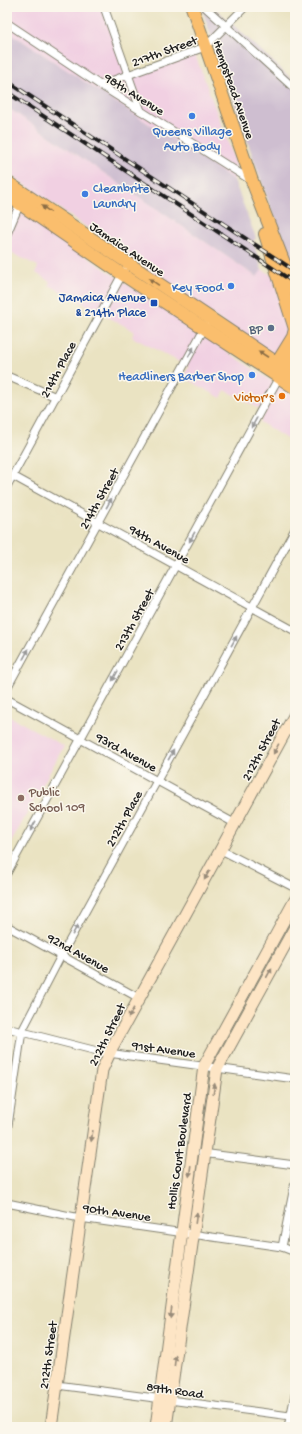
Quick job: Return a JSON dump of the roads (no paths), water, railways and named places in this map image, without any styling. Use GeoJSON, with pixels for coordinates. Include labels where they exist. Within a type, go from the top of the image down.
{"type":"FeatureCollection","features":[{"type":"Feature","properties":{"kind":"main road","name":"Hempstead Avenue"},"geometry":{"type":"LineString","coordinates":[[192,7],[252,181],[295,291]]}},
{"type":"Feature","properties":{"kind":"main road","name":"Hempstead Avenue"},"geometry":{"type":"LineString","coordinates":[[252,181],[266,237],[295,331],[288,376]]}},
{"type":"Feature","properties":{"kind":"main road","name":"Jamaica Avenue"},"geometry":{"type":"LineString","coordinates":[[7,182],[22,199],[207,324],[288,376]]}},
{"type":"Feature","properties":{"kind":"main road","name":"Jamaica Avenue"},"geometry":{"type":"LineString","coordinates":[[7,195],[22,199]]}},
{"type":"Feature","properties":{"kind":"main road"},"geometry":{"type":"LineString","coordinates":[[288,376],[295,354]]}},
{"type":"Feature","properties":{"kind":"main road","name":"212th Street"},"geometry":{"type":"LineString","coordinates":[[51,1427],[102,1070],[139,998],[236,824],[295,714]]}},
{"type":"Feature","properties":{"kind":"main road","name":"Hollis Court Boulevard"},"geometry":{"type":"LineString","coordinates":[[156,1427],[165,1399],[173,1342],[179,1292],[181,1232],[204,1066],[295,900]]}},
{"type":"Feature","properties":{"kind":"main road","name":"Hollis Court Boulevard"},"geometry":{"type":"LineString","coordinates":[[179,1292],[194,1234],[217,1069],[295,927]]}},
{"type":"Feature","properties":{"kind":"main road"},"geometry":{"type":"LineString","coordinates":[[267,951],[279,957]]}},
{"type":"Feature","properties":{"kind":"main road"},"geometry":{"type":"LineString","coordinates":[[235,1010],[246,1016]]}},
{"type":"Feature","properties":{"kind":"main road","name":"Hollis Court Boulevard"},"geometry":{"type":"LineString","coordinates":[[165,1399],[166,1427]]}},
{"type":"Feature","properties":{"kind":"street"},"geometry":{"type":"LineString","coordinates":[[104,7],[141,111]]}},
{"type":"Feature","properties":{"kind":"street"},"geometry":{"type":"LineString","coordinates":[[205,7],[295,89]]}},
{"type":"Feature","properties":{"kind":"street","name":"217th Street"},"geometry":{"type":"LineString","coordinates":[[100,85],[206,48],[245,7]]}},
{"type":"Feature","properties":{"kind":"street","name":"98th Avenue"},"geometry":{"type":"LineString","coordinates":[[7,23],[100,85],[252,181]]}},
{"type":"Feature","properties":{"kind":"street"},"geometry":{"type":"LineString","coordinates":[[7,234],[22,199]]}},
{"type":"Feature","properties":{"kind":"street","name":"214th Place"},"geometry":{"type":"LineString","coordinates":[[7,486],[125,269]]}},
{"type":"Feature","properties":{"kind":"street","name":"214th Street"},"geometry":{"type":"LineString","coordinates":[[7,688],[207,324]]}},
{"type":"Feature","properties":{"kind":"street"},"geometry":{"type":"LineString","coordinates":[[7,376],[56,397]]}},
{"type":"Feature","properties":{"kind":"street","name":"213th Street"},"geometry":{"type":"LineString","coordinates":[[7,873],[176,566],[288,376]]}},
{"type":"Feature","properties":{"kind":"street","name":"94th Avenue"},"geometry":{"type":"LineString","coordinates":[[13,476],[295,631]]}},
{"type":"Feature","properties":{"kind":"street","name":"212th Place"},"geometry":{"type":"LineString","coordinates":[[7,1132],[22,1032],[61,956],[295,529]]}},
{"type":"Feature","properties":{"kind":"street","name":"93rd Avenue"},"geometry":{"type":"LineString","coordinates":[[7,699],[236,824]]}},
{"type":"Feature","properties":{"kind":"street"},"geometry":{"type":"LineString","coordinates":[[221,850],[295,888]]}},
{"type":"Feature","properties":{"kind":"street","name":"92nd Avenue"},"geometry":{"type":"LineString","coordinates":[[7,926],[139,998]]}},
{"type":"Feature","properties":{"kind":"street","name":"91st Avenue"},"geometry":{"type":"LineString","coordinates":[[7,1028],[110,1053],[295,1079]]}},
{"type":"Feature","properties":{"kind":"street"},"geometry":{"type":"LineString","coordinates":[[193,1152],[295,1165]]}},
{"type":"Feature","properties":{"kind":"street"},"geometry":{"type":"LineString","coordinates":[[282,1247],[295,1182]]}},
{"type":"Feature","properties":{"kind":"street","name":"90th Avenue"},"geometry":{"type":"LineString","coordinates":[[7,1203],[80,1218],[282,1247],[295,1252]]}},
{"type":"Feature","properties":{"kind":"street","name":"89th Road"},"geometry":{"type":"LineString","coordinates":[[57,1385],[290,1416]]}},
{"type":"Feature","properties":{"kind":"street"},"geometry":{"type":"LineString","coordinates":[[288,1427],[295,1395]]}},
{"type":"Feature","properties":{"kind":"railway"},"geometry":{"type":"LineString","coordinates":[[7,81],[295,271]]}},
{"type":"Feature","properties":{"kind":"railway"},"geometry":{"type":"LineString","coordinates":[[7,92],[295,283]]}},
{"type":"Feature","properties":{"kind":"place","name":"Queens Village Auto Body"},"geometry":{"type":"Point","coordinates":[192,116]}},
{"type":"Feature","properties":{"kind":"place","name":"Cleanbrite Laundry"},"geometry":{"type":"Point","coordinates":[85,194]}},
{"type":"Feature","properties":{"kind":"place","name":"Key Food"},"geometry":{"type":"Point","coordinates":[231,286]}},
{"type":"Feature","properties":{"kind":"place","name":"Jamaica Avenue & 214th Place"},"geometry":{"type":"Point","coordinates":[154,303]}},
{"type":"Feature","properties":{"kind":"place","name":"BP"},"geometry":{"type":"Point","coordinates":[271,328]}},
{"type":"Feature","properties":{"kind":"place","name":"Headliners Barber Shop"},"geometry":{"type":"Point","coordinates":[252,375]}},
{"type":"Feature","properties":{"kind":"place","name":"Victor’s"},"geometry":{"type":"Point","coordinates":[282,396]}},
{"type":"Feature","properties":{"kind":"place","name":"Public School 109"},"geometry":{"type":"Point","coordinates":[21,798]}}]}
